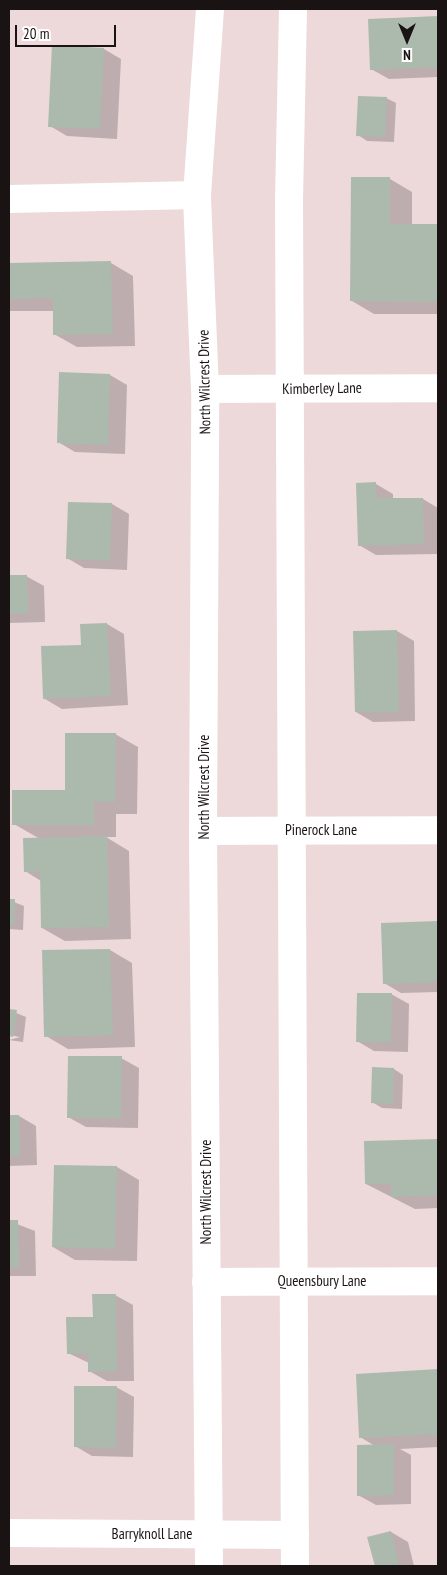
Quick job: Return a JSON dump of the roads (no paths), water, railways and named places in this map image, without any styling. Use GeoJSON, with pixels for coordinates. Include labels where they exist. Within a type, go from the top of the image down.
{"type":"FeatureCollection","features":[{"type":"Feature","properties":{"kind":"main road","name":"North Wilcrest Drive"},"geometry":{"type":"LineString","coordinates":[[209,1566],[203,831],[205,389],[197,195],[210,9]]}},
{"type":"Feature","properties":{"kind":"main road"},"geometry":{"type":"LineString","coordinates":[[293,9],[290,389],[295,1566]]}},
{"type":"Feature","properties":{"kind":"main road"},"geometry":{"type":"LineString","coordinates":[[9,199],[197,195]]}},
{"type":"Feature","properties":{"kind":"main road","name":"Kimberley Lane"},"geometry":{"type":"LineString","coordinates":[[205,389],[438,388]]}},
{"type":"Feature","properties":{"kind":"main road","name":"Pinerock Lane"},"geometry":{"type":"LineString","coordinates":[[203,831],[438,830]]}},
{"type":"Feature","properties":{"kind":"main road","name":"Queensbury Lane"},"geometry":{"type":"LineString","coordinates":[[206,1282],[438,1280]]}},
{"type":"Feature","properties":{"kind":"main road","name":"Barryknoll Lane"},"geometry":{"type":"LineString","coordinates":[[9,1533],[295,1535]]}}]}
